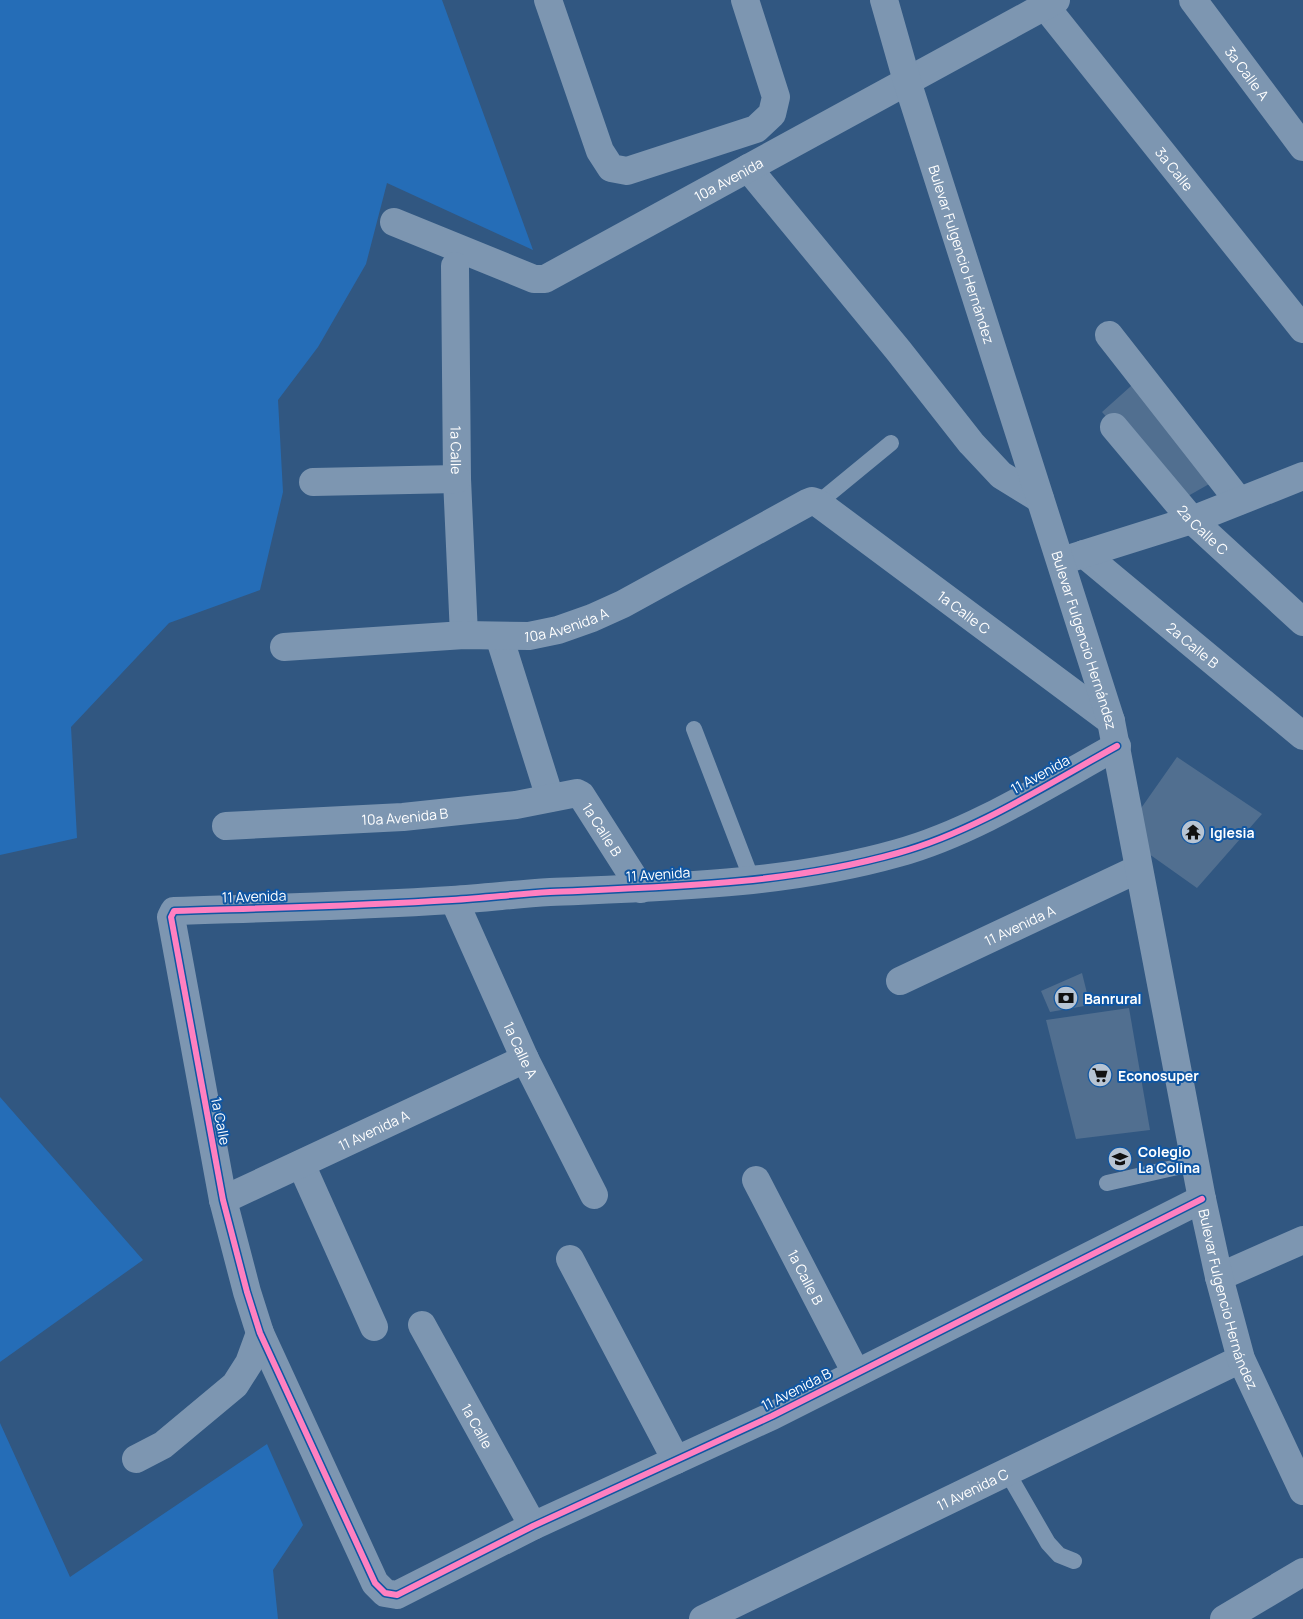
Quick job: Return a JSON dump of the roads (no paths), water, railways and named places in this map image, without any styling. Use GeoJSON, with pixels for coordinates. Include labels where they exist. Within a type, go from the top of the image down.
{"type":"FeatureCollection","features":[{"type":"Feature","properties":{"kind":"street"},"geometry":{"type":"LineString","coordinates":[[548,0],[600,151],[611,168],[627,171],[756,129],[772,114],[776,97],[745,0]]}},
{"type":"Feature","properties":{"kind":"street","name":"Bulevar Fulgencio Hernández"},"geometry":{"type":"LineString","coordinates":[[884,0],[906,81],[1040,499],[1072,558],[1114,734],[1202,1200],[1219,1277],[1241,1359],[1303,1491]]}},
{"type":"Feature","properties":{"kind":"street","name":"3a Calle A"},"geometry":{"type":"LineString","coordinates":[[1193,0],[1303,147]]}},
{"type":"Feature","properties":{"kind":"street","name":"10a Avenida"},"geometry":{"type":"LineString","coordinates":[[394,222],[534,279],[545,279],[1050,3]]}},
{"type":"Feature","properties":{"kind":"street","name":"3a Calle"},"geometry":{"type":"LineString","coordinates":[[1050,3],[1303,329]]}},
{"type":"Feature","properties":{"kind":"street"},"geometry":{"type":"LineString","coordinates":[[748,168],[898,350],[971,443],[1001,475],[1040,499]]}},
{"type":"Feature","properties":{"kind":"street","name":"1a Calle"},"geometry":{"type":"LineString","coordinates":[[455,266],[457,479],[464,635]]}},
{"type":"Feature","properties":{"kind":"street"},"geometry":{"type":"LineString","coordinates":[[1109,335],[1239,501]]}},
{"type":"Feature","properties":{"kind":"street","name":"2a Calle C"},"geometry":{"type":"LineString","coordinates":[[1114,427],[1192,520],[1303,622]]}},
{"type":"Feature","properties":{"kind":"street"},"geometry":{"type":"LineString","coordinates":[[1072,558],[1192,520],[1303,476]]}},
{"type":"Feature","properties":{"kind":"street"},"geometry":{"type":"LineString","coordinates":[[313,482],[457,479]]}},
{"type":"Feature","properties":{"kind":"street","name":"10a Avenida A"},"geometry":{"type":"LineString","coordinates":[[284,647],[464,635],[543,634],[592,618],[623,604],[807,502],[818,503]]}},
{"type":"Feature","properties":{"kind":"street","name":"1a Calle C"},"geometry":{"type":"LineString","coordinates":[[818,503],[1114,734]]}},
{"type":"Feature","properties":{"kind":"street","name":"2a Calle B"},"geometry":{"type":"LineString","coordinates":[[1072,558],[1303,736]]}},
{"type":"Feature","properties":{"kind":"street"},"geometry":{"type":"LineString","coordinates":[[499,636],[550,798]]}},
{"type":"Feature","properties":{"kind":"street","name":"11 Avenida"},"geometry":{"type":"LineString","coordinates":[[174,911],[454,900],[547,893],[641,889],[788,876],[899,853],[983,820],[1114,734]]}},
{"type":"Feature","properties":{"kind":"street","name":"10a Avenida B"},"geometry":{"type":"LineString","coordinates":[[226,826],[403,817],[516,805],[577,793],[581,795]]}},
{"type":"Feature","properties":{"kind":"street","name":"1a Calle B"},"geometry":{"type":"LineString","coordinates":[[581,795],[641,889]]}},
{"type":"Feature","properties":{"kind":"street","name":"11 Avenida A"},"geometry":{"type":"LineString","coordinates":[[900,981],[1138,869]]}},
{"type":"Feature","properties":{"kind":"street","name":"1a Calle A"},"geometry":{"type":"LineString","coordinates":[[454,900],[525,1059],[594,1195]]}},
{"type":"Feature","properties":{"kind":"street","name":"1a Calle"},"geometry":{"type":"LineString","coordinates":[[174,911],[171,917],[223,1200],[247,1292],[260,1333],[375,1583],[385,1593],[398,1595]]}},
{"type":"Feature","properties":{"kind":"street","name":"11 Avenida A"},"geometry":{"type":"LineString","coordinates":[[223,1200],[525,1059]]}},
{"type":"Feature","properties":{"kind":"street"},"geometry":{"type":"LineString","coordinates":[[301,1164],[374,1327]]}},
{"type":"Feature","properties":{"kind":"street","name":"1a Calle B"},"geometry":{"type":"LineString","coordinates":[[756,1180],[856,1373]]}},
{"type":"Feature","properties":{"kind":"street","name":"11 Avenida B"},"geometry":{"type":"LineString","coordinates":[[398,1595],[533,1526],[772,1416],[1202,1200]]}},
{"type":"Feature","properties":{"kind":"street"},"geometry":{"type":"LineString","coordinates":[[1219,1277],[1303,1240]]}},
{"type":"Feature","properties":{"kind":"street"},"geometry":{"type":"LineString","coordinates":[[570,1259],[676,1460]]}},
{"type":"Feature","properties":{"kind":"street","name":"1a Calle"},"geometry":{"type":"LineString","coordinates":[[422,1325],[533,1526]]}},
{"type":"Feature","properties":{"kind":"street"},"geometry":{"type":"LineString","coordinates":[[136,1459],[163,1445],[235,1385],[249,1363],[260,1333]]}},
{"type":"Feature","properties":{"kind":"street","name":"11 Avenida C"},"geometry":{"type":"LineString","coordinates":[[703,1619],[1241,1359]]}},
{"type":"Feature","properties":{"kind":"street"},"geometry":{"type":"LineString","coordinates":[[1224,1619],[1303,1572]]}},
{"type":"Feature","properties":{"kind":"lane"},"geometry":{"type":"LineString","coordinates":[[818,503],[892,443]]}},
{"type":"Feature","properties":{"kind":"lane"},"geometry":{"type":"LineString","coordinates":[[694,729],[752,880]]}},
{"type":"Feature","properties":{"kind":"lane"},"geometry":{"type":"LineString","coordinates":[[1107,1183],[1195,1163]]}},
{"type":"Feature","properties":{"kind":"lane"},"geometry":{"type":"LineString","coordinates":[[1007,1472],[1048,1543],[1059,1555],[1074,1562]]}},
{"type":"Feature","properties":{"kind":"place","name":"Iglesia"},"geometry":{"type":"Point","coordinates":[1193,832]}},
{"type":"Feature","properties":{"kind":"place","name":"Banrural"},"geometry":{"type":"Point","coordinates":[1066,998]}},
{"type":"Feature","properties":{"kind":"place","name":"Econosuper"},"geometry":{"type":"Point","coordinates":[1100,1075]}},
{"type":"Feature","properties":{"kind":"place","name":"Colegio La Colina"},"geometry":{"type":"Point","coordinates":[1120,1159]}}]}
